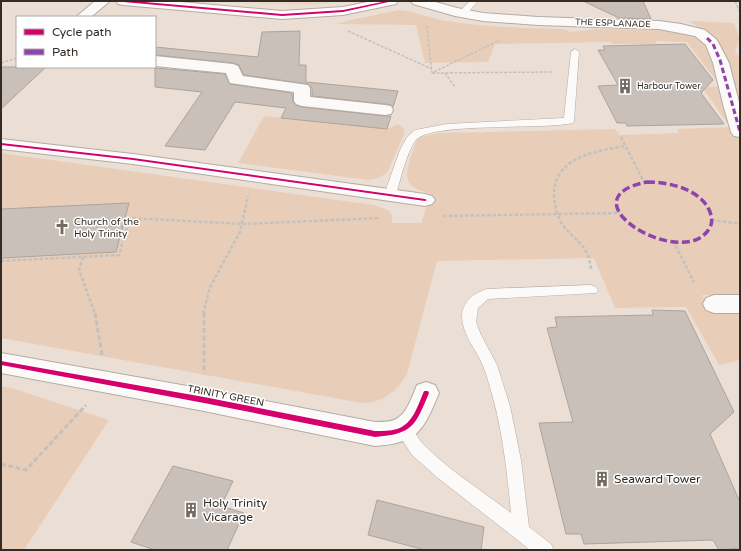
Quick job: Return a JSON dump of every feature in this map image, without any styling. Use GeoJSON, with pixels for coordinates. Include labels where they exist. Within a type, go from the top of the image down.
{"type":"FeatureCollection","features":[{"type":"Feature","properties":{"kind":"street"},"geometry":{"type":"LineString","coordinates":[[84,16],[103,1]]}},
{"type":"Feature","properties":{"kind":"street"},"geometry":{"type":"LineString","coordinates":[[123,1],[282,15],[343,11],[391,1]]}},
{"type":"Feature","properties":{"kind":"street","name":"THE ESPLANADE"},"geometry":{"type":"LineString","coordinates":[[421,2],[462,14],[538,21],[666,25],[695,31],[707,38],[713,45],[721,63],[731,104],[740,132]]}},
{"type":"Feature","properties":{"kind":"street"},"geometry":{"type":"LineString","coordinates":[[156,61],[233,69],[236,80],[302,88],[302,101],[385,110]]}},
{"type":"Feature","properties":{"kind":"street"},"geometry":{"type":"LineString","coordinates":[[1,144],[133,159],[425,200]]}},
{"type":"Feature","properties":{"kind":"street"},"geometry":{"type":"LineString","coordinates":[[714,304],[740,304]]}},
{"type":"Feature","properties":{"kind":"street","name":"TRINITY GREEN"},"geometry":{"type":"LineString","coordinates":[[1,363],[204,400],[375,434],[392,434],[404,430]]}},
{"type":"Feature","properties":{"kind":"street"},"geometry":{"type":"LineString","coordinates":[[404,430],[411,424],[426,393]]}},
{"type":"Feature","properties":{"kind":"lane"},"geometry":{"type":"LineString","coordinates":[[462,14],[474,1]]}},
{"type":"Feature","properties":{"kind":"lane"},"geometry":{"type":"LineString","coordinates":[[390,195],[405,150],[411,139],[419,132],[447,127],[569,121],[575,52]]}},
{"type":"Feature","properties":{"kind":"lane"},"geometry":{"type":"LineString","coordinates":[[521,532],[516,476],[504,413],[490,365],[471,326],[469,315],[472,305],[479,297],[487,294],[591,290]]}},
{"type":"Feature","properties":{"kind":"lane"},"geometry":{"type":"LineString","coordinates":[[404,430],[418,450],[444,473],[545,550]]}},
{"type":"Feature","properties":{"kind":"path"},"geometry":{"type":"LineString","coordinates":[[735,1],[740,13]]}},
{"type":"Feature","properties":{"kind":"path"},"geometry":{"type":"LineString","coordinates":[[421,2],[432,73]]}},
{"type":"Feature","properties":{"kind":"path"},"geometry":{"type":"LineString","coordinates":[[311,14],[432,69]]}},
{"type":"Feature","properties":{"kind":"path"},"geometry":{"type":"LineString","coordinates":[[432,73],[538,21]]}},
{"type":"Feature","properties":{"kind":"path"},"geometry":{"type":"LineString","coordinates":[[1,63],[16,58]]}},
{"type":"Feature","properties":{"kind":"path"},"geometry":{"type":"LineString","coordinates":[[432,73],[574,73]]}},
{"type":"Feature","properties":{"kind":"path"},"geometry":{"type":"LineString","coordinates":[[444,73],[455,88]]}},
{"type":"Feature","properties":{"kind":"path"},"geometry":{"type":"LineString","coordinates":[[621,137],[644,182]]}},
{"type":"Feature","properties":{"kind":"path"},"geometry":{"type":"LineString","coordinates":[[591,290],[590,258],[585,247],[564,227],[558,214],[554,199],[553,185],[561,171],[576,158],[593,152],[625,146]]}},
{"type":"Feature","properties":{"kind":"path"},"geometry":{"type":"LineString","coordinates":[[204,400],[204,309],[207,294],[223,260],[235,243],[243,224],[251,176]]}},
{"type":"Feature","properties":{"kind":"path"},"geometry":{"type":"LineString","coordinates":[[441,216],[620,213]]}},
{"type":"Feature","properties":{"kind":"path"},"geometry":{"type":"LineString","coordinates":[[1,261],[119,255],[130,218],[243,224],[380,218]]}},
{"type":"Feature","properties":{"kind":"path"},"geometry":{"type":"LineString","coordinates":[[712,220],[740,224]]}},
{"type":"Feature","properties":{"kind":"path"},"geometry":{"type":"LineString","coordinates":[[673,241],[694,282]]}},
{"type":"Feature","properties":{"kind":"path"},"geometry":{"type":"LineString","coordinates":[[1,464],[26,470],[106,383],[97,319],[80,270],[83,257]]}},
{"type":"Feature","properties":{"kind":"shaded area"},"geometry":{"type":"Polygon","coordinates":[[[238,1],[345,1],[312,5],[271,4],[238,1]]]}},
{"type":"Feature","properties":{"kind":"shaded area"},"geometry":{"type":"Polygon","coordinates":[[[399,10],[441,20],[476,25],[563,29],[571,32],[595,29],[651,30],[650,28],[665,29],[701,39],[705,32],[689,21],[734,23],[740,39],[735,51],[740,59],[740,294],[702,295],[711,312],[740,314],[740,360],[719,365],[686,307],[615,308],[594,258],[437,261],[407,374],[399,386],[389,395],[370,402],[362,403],[1,338],[1,153],[374,205],[388,210],[392,215],[392,223],[421,223],[431,194],[421,191],[411,185],[408,181],[407,170],[417,140],[421,137],[439,133],[615,129],[619,135],[679,133],[677,129],[730,127],[704,90],[708,87],[721,87],[687,42],[655,41],[657,44],[612,44],[611,42],[495,44],[488,62],[425,63],[416,25],[336,24],[399,10]]]}},
{"type":"Feature","properties":{"kind":"shaded area"},"geometry":{"type":"Polygon","coordinates":[[[264,116],[387,129],[398,124],[404,129],[404,134],[388,171],[382,176],[371,180],[238,163],[264,116]]]}},
{"type":"Feature","properties":{"kind":"shaded area"},"geometry":{"type":"Polygon","coordinates":[[[1,386],[15,389],[109,420],[24,550],[1,550],[1,386]]]}},
{"type":"Feature","properties":{"kind":"building"},"geometry":{"type":"Polygon","coordinates":[[[583,1],[643,1],[651,19],[619,18],[583,1]]]}},
{"type":"Feature","properties":{"kind":"building"},"geometry":{"type":"Polygon","coordinates":[[[300,31],[299,65],[306,65],[306,82],[398,91],[393,107],[385,104],[312,96],[312,88],[308,84],[244,75],[239,65],[233,63],[156,55],[156,47],[258,57],[262,32],[300,31]]]}},
{"type":"Feature","properties":{"kind":"building"},"geometry":{"type":"Polygon","coordinates":[[[685,44],[713,80],[701,93],[724,124],[627,126],[626,123],[617,123],[598,86],[618,85],[598,50],[605,50],[603,46],[685,44]]]}},
{"type":"Feature","properties":{"kind":"building"},"geometry":{"type":"Polygon","coordinates":[[[1,67],[45,68],[1,109],[1,67]]]}},
{"type":"Feature","properties":{"kind":"building"},"geometry":{"type":"Polygon","coordinates":[[[155,68],[225,74],[230,84],[292,93],[293,102],[302,107],[391,116],[387,129],[281,118],[286,108],[235,102],[205,150],[165,146],[202,92],[155,87],[155,68]]]}},
{"type":"Feature","properties":{"kind":"building","name":"Church of the Holy Trinity"},"geometry":{"type":"Polygon","coordinates":[[[129,203],[116,252],[1,258],[1,209],[129,203]]]}},
{"type":"Feature","properties":{"kind":"building"},"geometry":{"type":"Polygon","coordinates":[[[652,310],[685,311],[734,412],[710,434],[740,502],[740,548],[719,550],[713,540],[584,544],[581,534],[566,534],[539,423],[573,422],[547,328],[557,327],[555,317],[653,315],[652,310]]]}},
{"type":"Feature","properties":{"kind":"building","name":"Holy Trinity Vicarage"},"geometry":{"type":"Polygon","coordinates":[[[173,466],[233,481],[221,506],[244,513],[227,550],[155,550],[131,542],[173,466]]]}},
{"type":"Feature","properties":{"kind":"building"},"geometry":{"type":"Polygon","coordinates":[[[377,500],[484,527],[481,550],[425,550],[368,535],[377,500]]]}},
{"type":"Feature","properties":{"kind":"marked path"},"geometry":{"type":"LineString","coordinates":[[707,38],[713,44],[723,68],[740,132]]}},
{"type":"Feature","properties":{"kind":"marked path"},"geometry":{"type":"LineString","coordinates":[[657,182],[673,185],[689,191],[703,201],[708,207],[712,218],[710,228],[704,235],[692,240],[684,241],[656,238],[638,231],[628,223],[620,213],[617,205],[618,198],[622,192],[637,184],[657,182]]}},
{"type":"Feature","properties":{"kind":"cycle path"},"geometry":{"type":"LineString","coordinates":[[123,1],[282,15],[343,11],[391,1]]}},
{"type":"Feature","properties":{"kind":"cycle path"},"geometry":{"type":"LineString","coordinates":[[1,144],[133,159],[425,200]]}},
{"type":"Feature","properties":{"kind":"cycle path"},"geometry":{"type":"LineString","coordinates":[[1,363],[204,400],[375,434],[397,431],[410,424],[418,412],[426,393]]}},
{"type":"Feature","properties":{"kind":"place","name":"Harbour Tower"},"geometry":{"type":"Point","coordinates":[625,86]}},
{"type":"Feature","properties":{"kind":"place","name":"Church of the Holy Trinity"},"geometry":{"type":"Point","coordinates":[62,227]}},
{"type":"Feature","properties":{"kind":"place","name":"Seaward Tower"},"geometry":{"type":"Point","coordinates":[602,479]}},
{"type":"Feature","properties":{"kind":"place","name":"Holy Trinity Vicarage"},"geometry":{"type":"Point","coordinates":[191,510]}}]}
